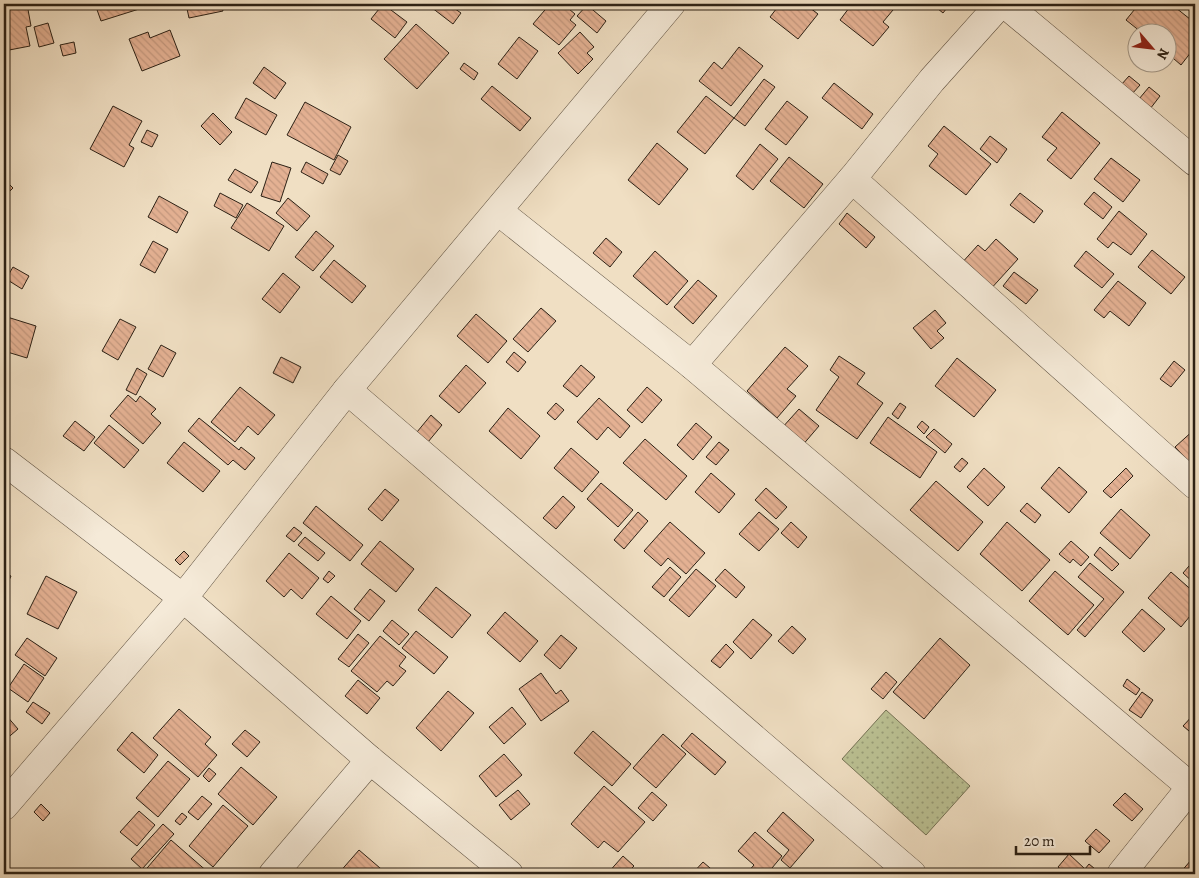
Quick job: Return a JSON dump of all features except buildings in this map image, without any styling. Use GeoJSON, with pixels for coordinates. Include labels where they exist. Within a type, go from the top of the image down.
{"type":"FeatureCollection","features":[{"type":"Feature","properties":{"kind":"street"},"geometry":{"type":"LineString","coordinates":[[4,806],[183,598],[347,390],[671,4]]}},
{"type":"Feature","properties":{"kind":"street"},"geometry":{"type":"LineString","coordinates":[[692,365],[852,179],[932,80],[1000,4]]}},
{"type":"Feature","properties":{"kind":"street"},"geometry":{"type":"LineString","coordinates":[[1005,4],[1195,162]]}},
{"type":"Feature","properties":{"kind":"street"},"geometry":{"type":"LineString","coordinates":[[852,179],[1195,485]]}},
{"type":"Feature","properties":{"kind":"street"},"geometry":{"type":"LineString","coordinates":[[498,211],[692,365],[1193,785],[1121,874]]}},
{"type":"Feature","properties":{"kind":"street"},"geometry":{"type":"LineString","coordinates":[[347,390],[912,874]]}},
{"type":"Feature","properties":{"kind":"street"},"geometry":{"type":"LineString","coordinates":[[4,461],[183,598],[370,760],[509,874]]}},
{"type":"Feature","properties":{"kind":"street"},"geometry":{"type":"LineString","coordinates":[[273,874],[370,760]]}},
{"type":"Feature","properties":{"kind":"green space"},"geometry":{"type":"Polygon","coordinates":[[[886,710],[970,786],[926,835],[842,759],[886,710]]]}}]}
